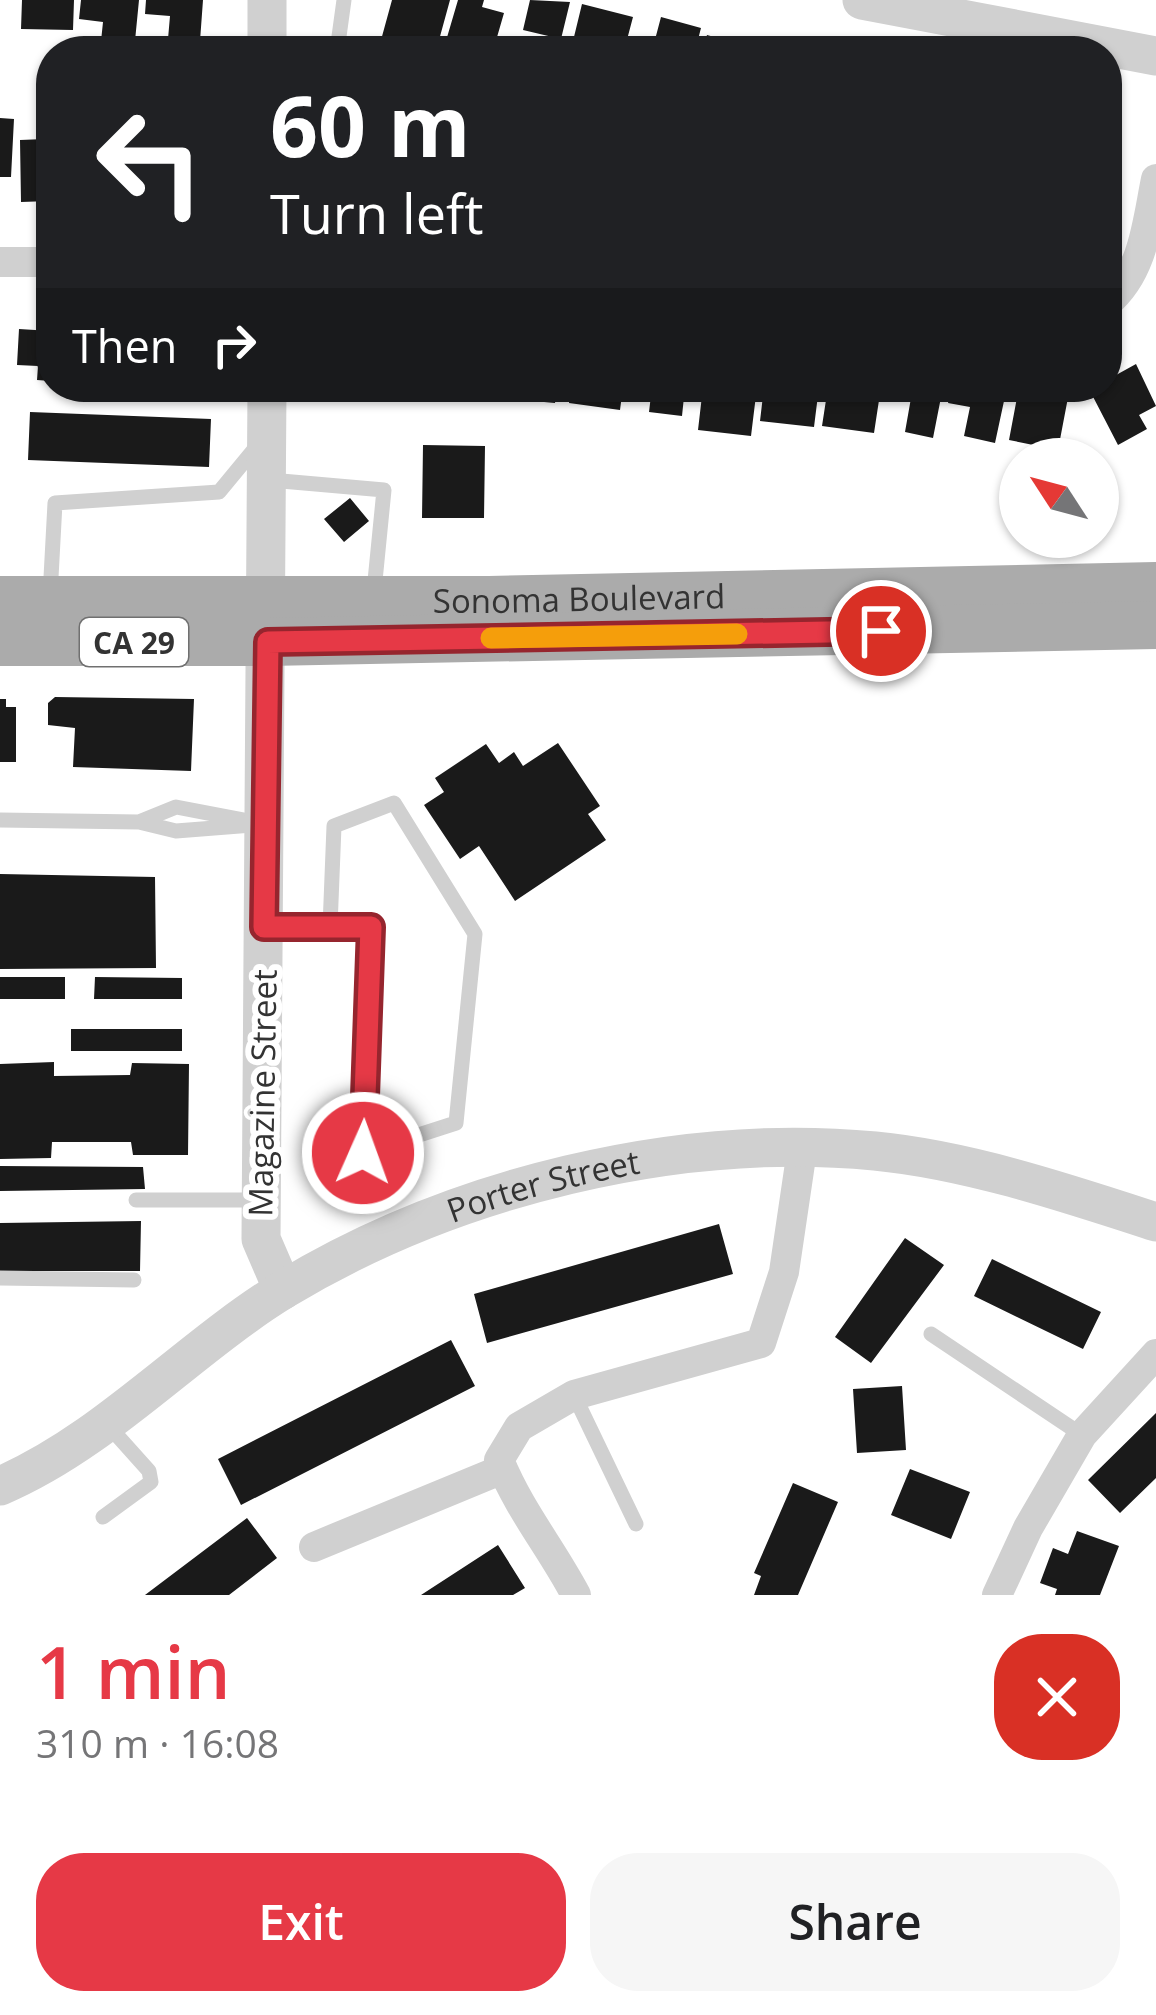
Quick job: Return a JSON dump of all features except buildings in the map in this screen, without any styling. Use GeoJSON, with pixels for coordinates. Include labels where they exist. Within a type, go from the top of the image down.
{"type":"FeatureCollection","features":[{"type":"Feature","properties":{"kind":"main road","name":"Sonoma Boulevard"},"geometry":{"type":"LineString","coordinates":[[0,600],[50,600],[267,621],[373,600],[1156,586]]}},
{"type":"Feature","properties":{"kind":"main road","name":"Sonoma Boulevard"},"geometry":{"type":"LineString","coordinates":[[0,642],[267,621],[1156,625]]}},
{"type":"Feature","properties":{"kind":"street"},"geometry":{"type":"LineString","coordinates":[[267,0],[267,36]]}},
{"type":"Feature","properties":{"kind":"street"},"geometry":{"type":"LineString","coordinates":[[862,0],[1051,36]]}},
{"type":"Feature","properties":{"kind":"street"},"geometry":{"type":"LineString","coordinates":[[1122,50],[1156,56]]}},
{"type":"Feature","properties":{"kind":"street"},"geometry":{"type":"LineString","coordinates":[[1122,291],[1138,260],[1156,178]]}},
{"type":"Feature","properties":{"kind":"street"},"geometry":{"type":"LineString","coordinates":[[0,262],[36,262]]}},
{"type":"Feature","properties":{"kind":"street","name":"Magazine Street"},"geometry":{"type":"LineString","coordinates":[[267,402],[261,1240],[284,1290]]}},
{"type":"Feature","properties":{"kind":"street"},"geometry":{"type":"LineString","coordinates":[[576,1595],[554,1553],[519,1511],[499,1460],[519,1427],[574,1395],[761,1342],[784,1272],[802,1150]]}},
{"type":"Feature","properties":{"kind":"street","name":"Porter Street"},"geometry":{"type":"LineString","coordinates":[[0,1486],[104,1421],[284,1290],[490,1196],[613,1163],[677,1153],[876,1151],[1156,1222]]}},
{"type":"Feature","properties":{"kind":"street"},"geometry":{"type":"LineString","coordinates":[[998,1595],[1028,1528],[1082,1435],[1156,1354]]}},
{"type":"Feature","properties":{"kind":"street"},"geometry":{"type":"LineString","coordinates":[[314,1547],[503,1469]]}},
{"type":"Feature","properties":{"kind":"lane"},"geometry":{"type":"LineString","coordinates":[[339,36],[344,0]]}},
{"type":"Feature","properties":{"kind":"lane"},"geometry":{"type":"LineString","coordinates":[[50,600],[55,503],[219,493],[267,434]]}},
{"type":"Feature","properties":{"kind":"lane"},"geometry":{"type":"LineString","coordinates":[[266,479],[384,490],[373,600]]}},
{"type":"Feature","properties":{"kind":"lane"},"geometry":{"type":"LineString","coordinates":[[264,927],[330,927],[371,927],[363,1153],[456,1123],[475,934],[394,803],[334,826],[330,927]]}},
{"type":"Feature","properties":{"kind":"lane"},"geometry":{"type":"LineString","coordinates":[[0,820],[139,822],[176,831],[266,824]]}},
{"type":"Feature","properties":{"kind":"lane"},"geometry":{"type":"LineString","coordinates":[[136,1200],[261,1200]]}},
{"type":"Feature","properties":{"kind":"lane"},"geometry":{"type":"LineString","coordinates":[[0,1278],[134,1280]]}},
{"type":"Feature","properties":{"kind":"lane"},"geometry":{"type":"LineString","coordinates":[[931,1334],[1082,1435]]}},
{"type":"Feature","properties":{"kind":"lane"},"geometry":{"type":"LineString","coordinates":[[574,1395],[636,1524]]}},
{"type":"Feature","properties":{"kind":"lane"},"geometry":{"type":"LineString","coordinates":[[103,1516],[151,1482],[149,1471],[104,1421]]}},
{"type":"Feature","properties":{"kind":"slow traffic"},"geometry":{"type":"LineString","coordinates":[[491,638],[737,634]]}},
{"type":"Feature","properties":{"kind":"route"},"geometry":{"type":"LineString","coordinates":[[363,1153],[371,927],[264,927],[268,642],[881,631]]}}]}
